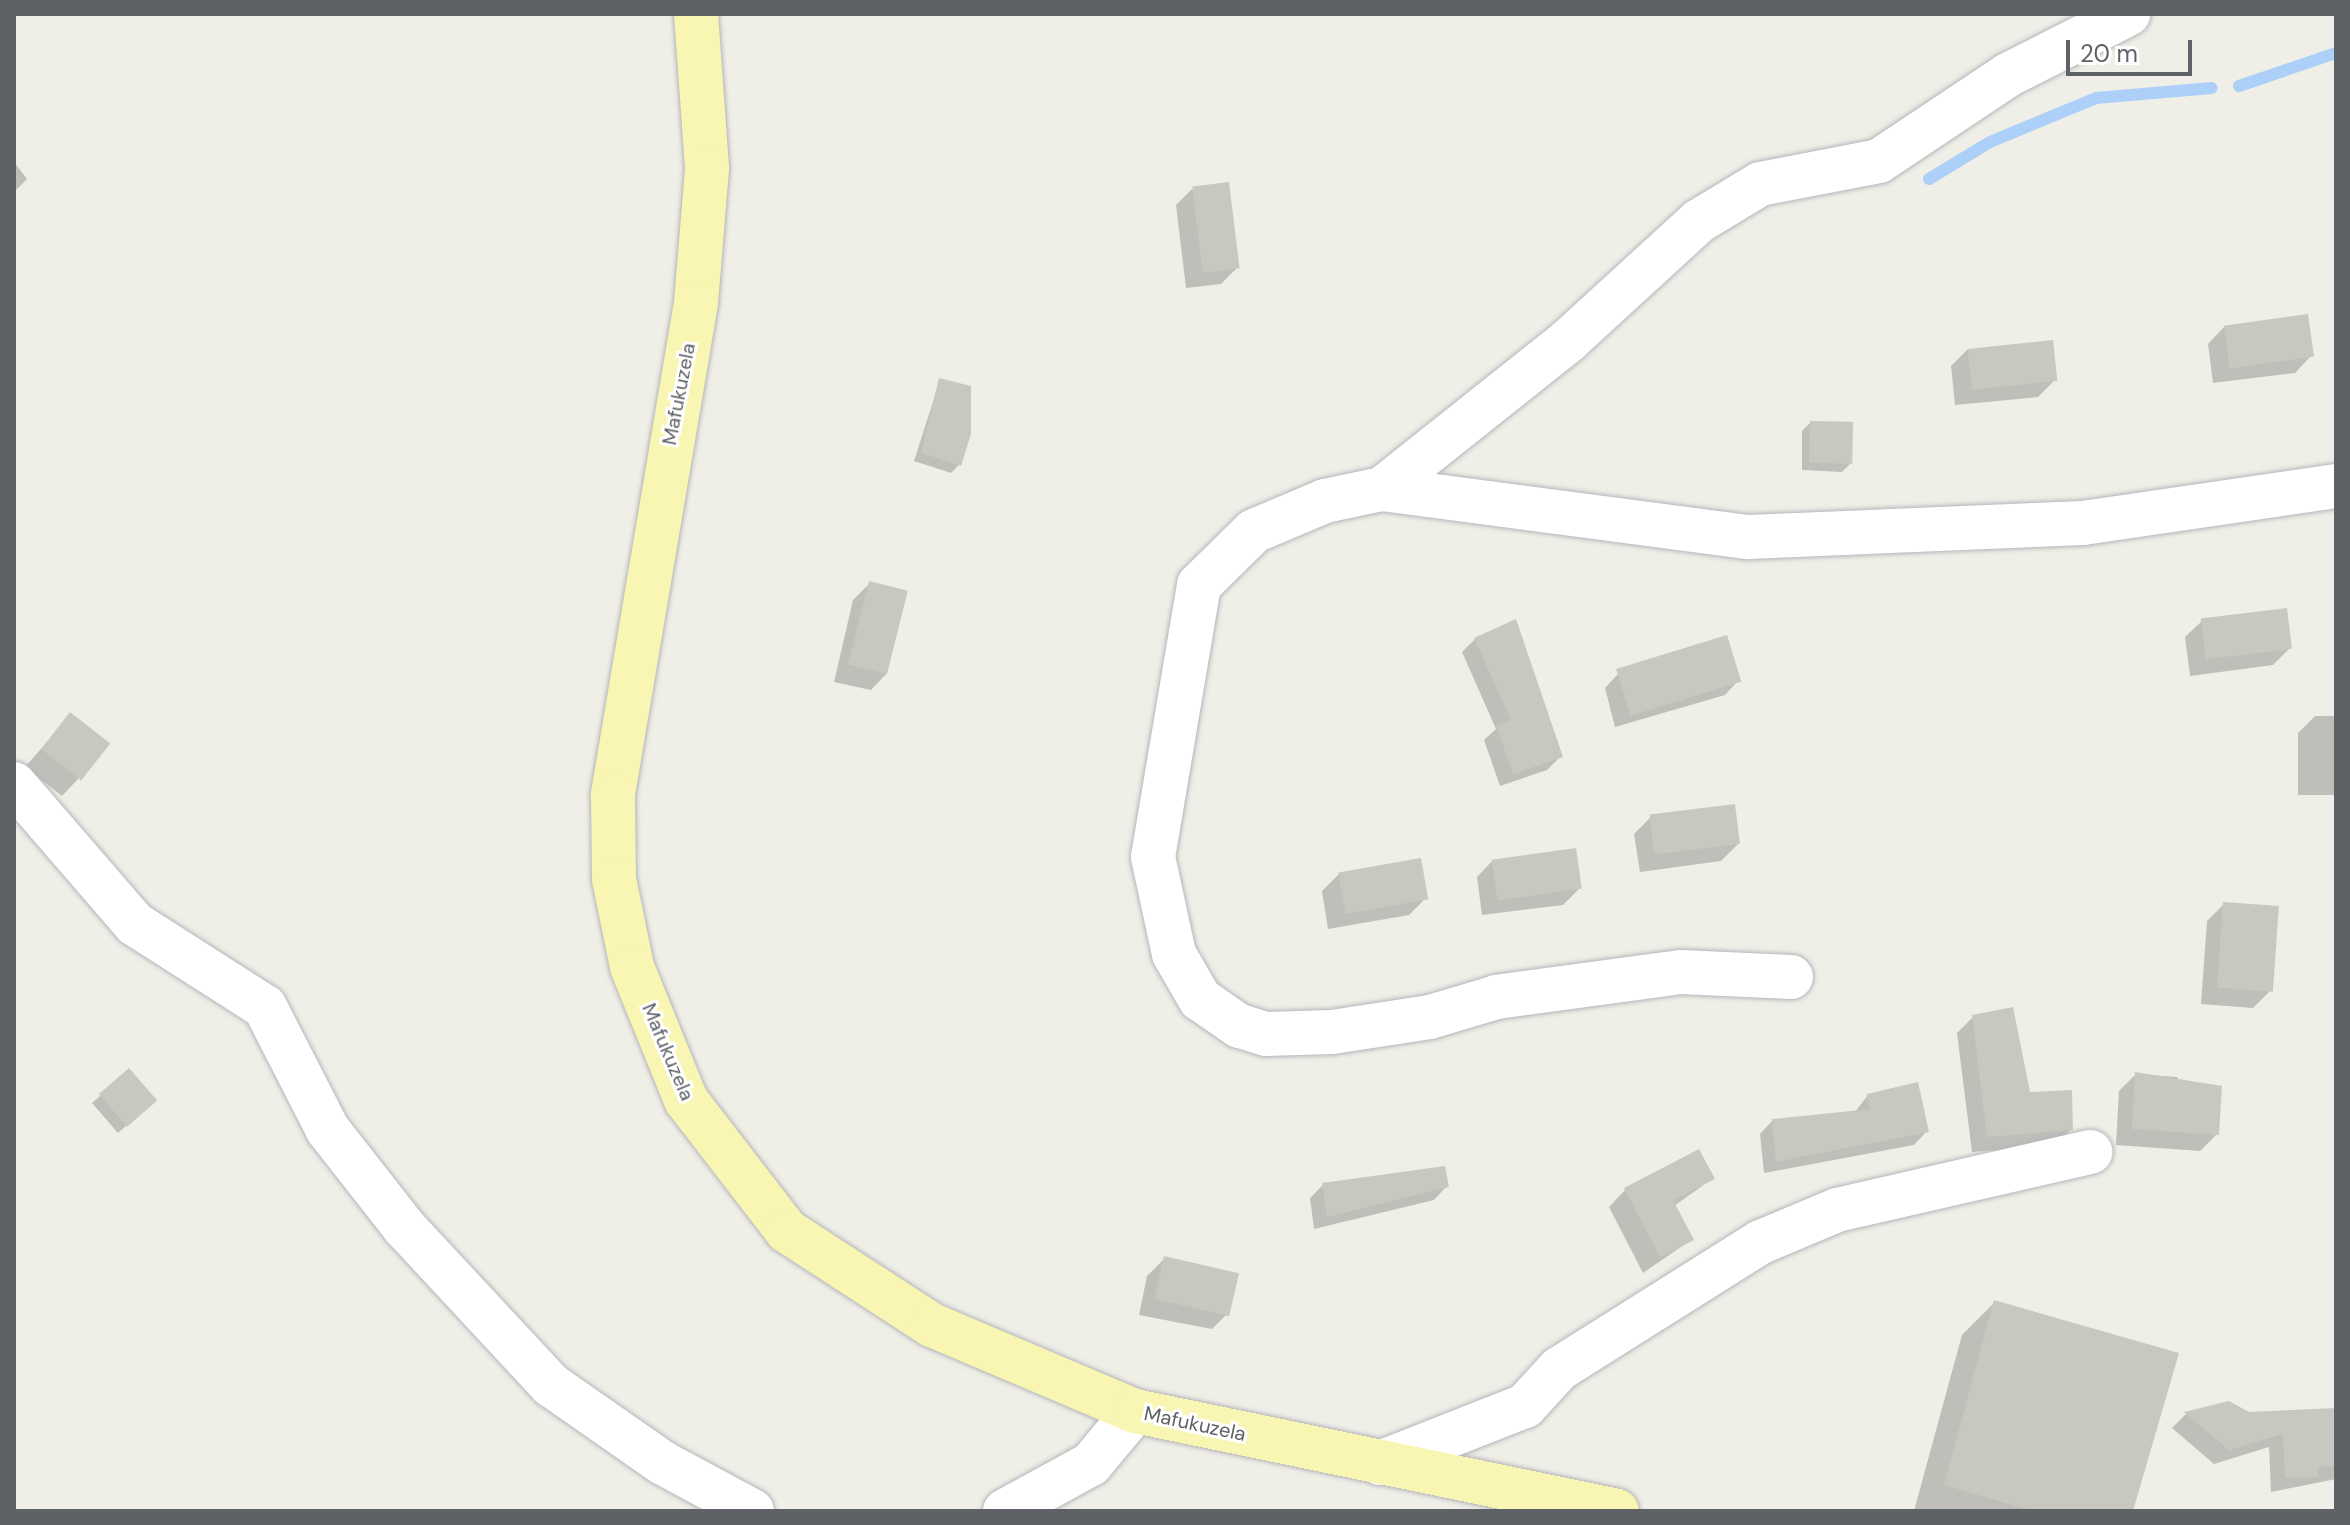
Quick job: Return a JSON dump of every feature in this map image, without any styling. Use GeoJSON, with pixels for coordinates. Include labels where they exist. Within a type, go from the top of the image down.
{"type":"FeatureCollection","features":[{"type":"Feature","properties":{"kind":"main road","name":"Mafukuzela"},"geometry":{"type":"LineString","coordinates":[[696,14],[707,169],[696,303],[613,796],[614,879],[632,967],[686,1100],[787,1231],[932,1325],[1135,1411],[1617,1511]]}},
{"type":"Feature","properties":{"kind":"street"},"geometry":{"type":"LineString","coordinates":[[1382,489],[1569,340],[1699,221],[1760,184],[1879,161],[2008,75],[2128,14]]}},
{"type":"Feature","properties":{"kind":"street"},"geometry":{"type":"LineString","coordinates":[[1791,977],[1681,972],[1581,983],[1430,1017],[1297,1034],[1239,1026],[1200,999],[1174,954],[1153,857],[1199,585],[1254,531],[1325,501],[1382,489],[1748,537],[2083,523],[2336,486]]}},
{"type":"Feature","properties":{"kind":"street"},"geometry":{"type":"LineString","coordinates":[[14,784],[135,924],[265,1007],[328,1130],[404,1227],[551,1385],[663,1463],[752,1511]]}},
{"type":"Feature","properties":{"kind":"street"},"geometry":{"type":"LineString","coordinates":[[1380,1463],[1525,1406],[1559,1369],[1761,1242],[1837,1210],[2090,1152]]}},
{"type":"Feature","properties":{"kind":"street"},"geometry":{"type":"LineString","coordinates":[[1005,1511],[1091,1464],[1135,1411]]}},
{"type":"Feature","properties":{"kind":"building"},"geometry":{"type":"Polygon","coordinates":[[[1229,182],[1240,268],[1203,273],[1192,187],[1229,182]]]}},
{"type":"Feature","properties":{"kind":"building"},"geometry":{"type":"Polygon","coordinates":[[[2308,314],[2314,357],[2230,368],[2224,326],[2308,314]]]}},
{"type":"Feature","properties":{"kind":"building"},"geometry":{"type":"Polygon","coordinates":[[[2053,340],[2057,381],[1972,390],[1967,349],[2053,340]]]}},
{"type":"Feature","properties":{"kind":"building"},"geometry":{"type":"Polygon","coordinates":[[[939,378],[971,386],[971,434],[961,466],[921,453],[939,378]]]}},
{"type":"Feature","properties":{"kind":"building"},"geometry":{"type":"Polygon","coordinates":[[[1810,421],[1853,422],[1852,464],[1809,463],[1810,421]]]}},
{"type":"Feature","properties":{"kind":"building"},"geometry":{"type":"Polygon","coordinates":[[[869,581],[908,591],[887,674],[848,664],[869,581]]]}},
{"type":"Feature","properties":{"kind":"building"},"geometry":{"type":"Polygon","coordinates":[[[2287,608],[2292,649],[2206,659],[2201,619],[2287,608]]]}},
{"type":"Feature","properties":{"kind":"building"},"geometry":{"type":"Polygon","coordinates":[[[1516,619],[1563,757],[1513,774],[1496,725],[1511,720],[1474,638],[1516,619]]]}},
{"type":"Feature","properties":{"kind":"building"},"geometry":{"type":"Polygon","coordinates":[[[1727,635],[1741,682],[1630,716],[1616,669],[1727,635]]]}},
{"type":"Feature","properties":{"kind":"building"},"geometry":{"type":"Polygon","coordinates":[[[70,712],[110,743],[81,780],[41,749],[70,712]]]}},
{"type":"Feature","properties":{"kind":"building"},"geometry":{"type":"Polygon","coordinates":[[[1735,804],[1740,844],[1655,854],[1650,814],[1735,804]]]}},
{"type":"Feature","properties":{"kind":"building"},"geometry":{"type":"Polygon","coordinates":[[[1576,848],[1582,889],[1498,900],[1492,860],[1576,848]]]}},
{"type":"Feature","properties":{"kind":"building"},"geometry":{"type":"Polygon","coordinates":[[[1421,858],[1428,899],[1346,914],[1338,873],[1421,858]]]}},
{"type":"Feature","properties":{"kind":"building"},"geometry":{"type":"Polygon","coordinates":[[[2223,902],[2279,906],[2273,992],[2217,988],[2223,902]]]}},
{"type":"Feature","properties":{"kind":"building"},"geometry":{"type":"Polygon","coordinates":[[[2013,1007],[2030,1092],[2072,1090],[2073,1130],[1987,1137],[1972,1015],[2013,1007]]]}},
{"type":"Feature","properties":{"kind":"building"},"geometry":{"type":"Polygon","coordinates":[[[129,1068],[157,1100],[127,1127],[99,1094],[129,1068]]]}},
{"type":"Feature","properties":{"kind":"building"},"geometry":{"type":"Polygon","coordinates":[[[2135,1072],[2222,1086],[2219,1135],[2132,1129],[2135,1072]]]}},
{"type":"Feature","properties":{"kind":"building"},"geometry":{"type":"Polygon","coordinates":[[[1918,1082],[1929,1132],[1776,1162],[1772,1119],[1870,1109],[1867,1094],[1918,1082]]]}},
{"type":"Feature","properties":{"kind":"building"},"geometry":{"type":"Polygon","coordinates":[[[1699,1149],[1715,1179],[1673,1200],[1694,1240],[1660,1257],[1624,1188],[1699,1149]]]}},
{"type":"Feature","properties":{"kind":"building"},"geometry":{"type":"Polygon","coordinates":[[[1445,1166],[1449,1187],[1327,1217],[1322,1183],[1445,1166]]]}},
{"type":"Feature","properties":{"kind":"building"},"geometry":{"type":"Polygon","coordinates":[[[1164,1256],[1239,1273],[1229,1316],[1154,1299],[1164,1256]]]}},
{"type":"Feature","properties":{"kind":"building"},"geometry":{"type":"Polygon","coordinates":[[[1994,1300],[2179,1353],[2133,1511],[2033,1511],[1944,1485],[1994,1300]]]}},
{"type":"Feature","properties":{"kind":"building"},"geometry":{"type":"Polygon","coordinates":[[[2229,1401],[2249,1412],[2336,1408],[2336,1466],[2318,1467],[2318,1477],[2285,1478],[2283,1434],[2229,1450],[2184,1412],[2229,1401]]]}},
{"type":"Feature","properties":{"kind":"waterway"},"geometry":{"type":"LineString","coordinates":[[2239,86],[2336,53]]}},
{"type":"Feature","properties":{"kind":"waterway"},"geometry":{"type":"LineString","coordinates":[[1929,179],[1990,142],[2096,98],[2212,88]]}}]}
